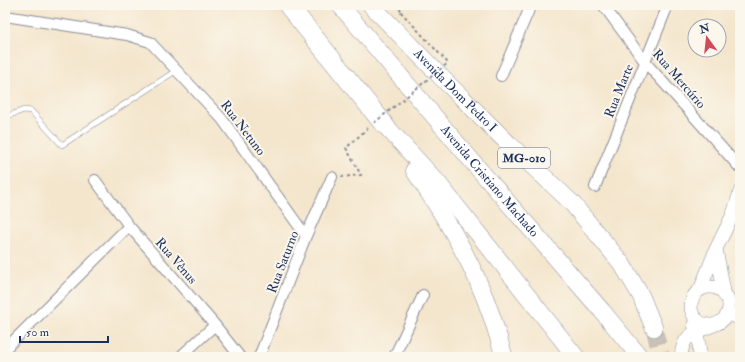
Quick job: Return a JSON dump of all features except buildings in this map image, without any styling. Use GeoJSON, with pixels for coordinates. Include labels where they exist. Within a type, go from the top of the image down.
{"type":"FeatureCollection","features":[{"type":"Feature","properties":{"kind":"highway"},"geometry":{"type":"LineString","coordinates":[[288,5],[436,204],[473,272],[494,323],[504,357]]}},
{"type":"Feature","properties":{"kind":"highway","name":"Avenida Cristiano Machado"},"geometry":{"type":"LineString","coordinates":[[340,5],[640,357]]}},
{"type":"Feature","properties":{"kind":"highway","name":"Avenida Dom Pedro I"},"geometry":{"type":"LineString","coordinates":[[371,5],[444,80],[571,202],[622,264],[641,296],[654,328]]}},
{"type":"Feature","properties":{"kind":"highway"},"geometry":{"type":"LineString","coordinates":[[376,124],[438,183],[576,357]]}},
{"type":"Feature","properties":{"kind":"street"},"geometry":{"type":"LineString","coordinates":[[501,76],[531,5]]}},
{"type":"Feature","properties":{"kind":"street","name":"Rua Mercúrio"},"geometry":{"type":"LineString","coordinates":[[603,5],[645,62],[740,168]]}},
{"type":"Feature","properties":{"kind":"street","name":"Rua Marte"},"geometry":{"type":"LineString","coordinates":[[595,187],[668,5]]}},
{"type":"Feature","properties":{"kind":"street","name":"Rua Netuno"},"geometry":{"type":"LineString","coordinates":[[5,16],[127,36],[150,42],[222,119],[306,236]]}},
{"type":"Feature","properties":{"kind":"street","name":"Rua Saturno"},"geometry":{"type":"LineString","coordinates":[[259,357],[306,236],[332,177]]}},
{"type":"Feature","properties":{"kind":"street","name":"Rua Vênus"},"geometry":{"type":"LineString","coordinates":[[95,180],[129,226],[240,357]]}},
{"type":"Feature","properties":{"kind":"street"},"geometry":{"type":"LineString","coordinates":[[700,357],[699,343],[691,308],[692,301],[700,290],[716,249],[736,212],[740,192]]}},
{"type":"Feature","properties":{"kind":"street"},"geometry":{"type":"LineString","coordinates":[[5,349],[129,226]]}},
{"type":"Feature","properties":{"kind":"street"},"geometry":{"type":"LineString","coordinates":[[681,357],[682,346],[687,338],[696,332],[717,324],[723,320],[727,314],[728,302],[725,296],[716,249]]}},
{"type":"Feature","properties":{"kind":"street"},"geometry":{"type":"LineString","coordinates":[[700,290],[714,288],[725,296]]}},
{"type":"Feature","properties":{"kind":"street"},"geometry":{"type":"LineString","coordinates":[[394,357],[423,295]]}},
{"type":"Feature","properties":{"kind":"street"},"geometry":{"type":"LineString","coordinates":[[691,308],[693,315],[703,324],[717,324]]}},
{"type":"Feature","properties":{"kind":"street"},"geometry":{"type":"LineString","coordinates":[[727,314],[740,318]]}},
{"type":"Feature","properties":{"kind":"street"},"geometry":{"type":"LineString","coordinates":[[180,357],[214,325]]}},
{"type":"Feature","properties":{"kind":"lane"},"geometry":{"type":"LineString","coordinates":[[5,117],[24,110],[31,111],[62,144],[177,70]]}},
{"type":"Feature","properties":{"kind":"path"},"geometry":{"type":"LineString","coordinates":[[332,177],[361,175],[346,148],[448,63],[400,11],[401,5]]}},
{"type":"Feature","properties":{"kind":"tunnel"},"geometry":{"type":"LineString","coordinates":[[654,328],[661,357]]}}]}
